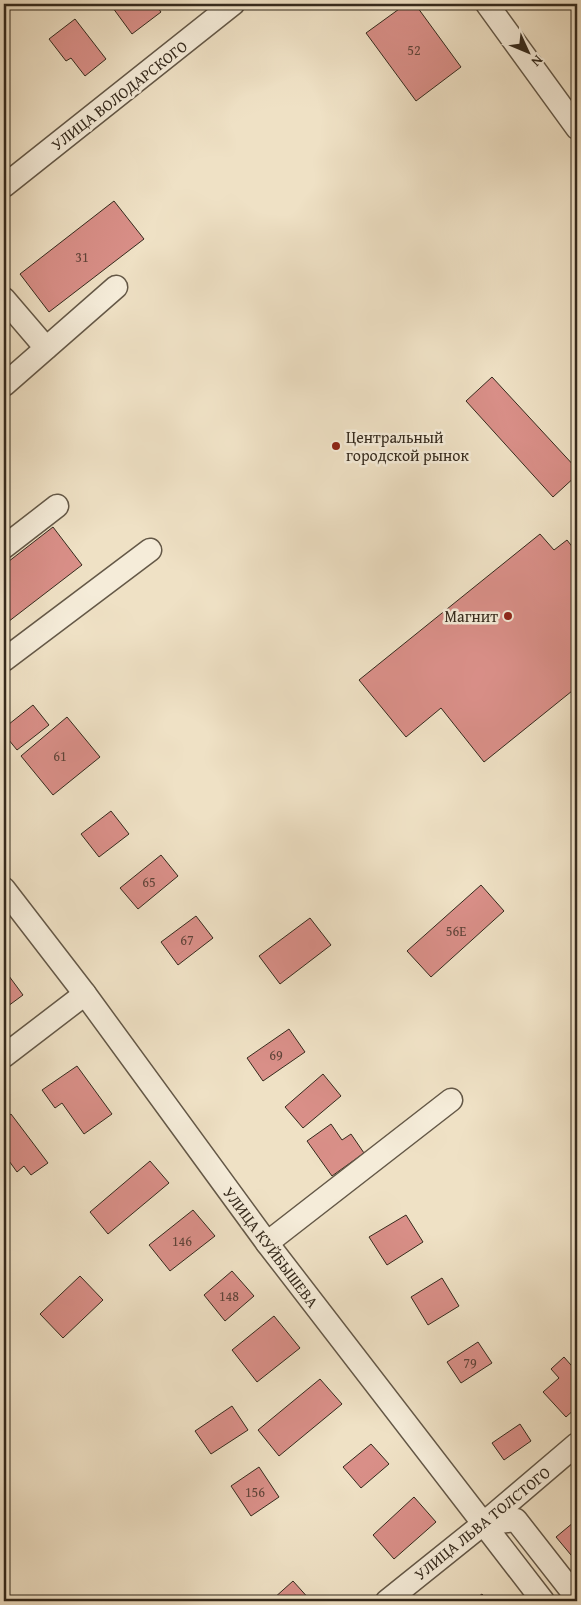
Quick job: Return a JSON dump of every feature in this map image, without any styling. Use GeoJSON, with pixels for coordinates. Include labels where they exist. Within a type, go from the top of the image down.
{"type":"FeatureCollection","features":[{"type":"Feature","properties":{"kind":"street","name":"УЛИЦА ВОЛОДАРСКОГО"},"geometry":{"type":"LineString","coordinates":[[4,186],[233,4]]}},
{"type":"Feature","properties":{"kind":"street"},"geometry":{"type":"LineString","coordinates":[[486,4],[577,128]]}},
{"type":"Feature","properties":{"kind":"street"},"geometry":{"type":"LineString","coordinates":[[4,385],[116,287]]}},
{"type":"Feature","properties":{"kind":"street"},"geometry":{"type":"LineString","coordinates":[[4,299],[46,348]]}},
{"type":"Feature","properties":{"kind":"street"},"geometry":{"type":"LineString","coordinates":[[4,547],[57,506]]}},
{"type":"Feature","properties":{"kind":"street"},"geometry":{"type":"LineString","coordinates":[[4,660],[150,550]]}},
{"type":"Feature","properties":{"kind":"street","name":"УЛИЦА КУЙБЫШЕВА"},"geometry":{"type":"LineString","coordinates":[[4,889],[85,994],[267,1242],[544,1601]]}},
{"type":"Feature","properties":{"kind":"street"},"geometry":{"type":"LineString","coordinates":[[4,1056],[85,994]]}},
{"type":"Feature","properties":{"kind":"street"},"geometry":{"type":"LineString","coordinates":[[267,1242],[451,1100]]}},
{"type":"Feature","properties":{"kind":"street","name":"УЛИЦА ЛЬВА ТОЛСТОГО"},"geometry":{"type":"LineString","coordinates":[[387,1601],[483,1524],[577,1444]]}},
{"type":"Feature","properties":{"kind":"street"},"geometry":{"type":"LineString","coordinates":[[483,1524],[516,1520],[577,1598]]}},
{"type":"Feature","properties":{"kind":"building"},"geometry":{"type":"Polygon","coordinates":[[[110,4],[155,4],[161,12],[132,34],[110,4]]]}},
{"type":"Feature","properties":{"kind":"building"},"geometry":{"type":"Polygon","coordinates":[[[406,4],[415,4],[461,67],[416,101],[366,33],[406,4]]]}},
{"type":"Feature","properties":{"kind":"building"},"geometry":{"type":"Polygon","coordinates":[[[75,19],[106,59],[85,76],[71,58],[66,61],[49,39],[75,19]]]}},
{"type":"Feature","properties":{"kind":"building"},"geometry":{"type":"Polygon","coordinates":[[[114,201],[144,239],[49,312],[20,274],[114,201]]]}},
{"type":"Feature","properties":{"kind":"building"},"geometry":{"type":"Polygon","coordinates":[[[492,377],[577,469],[577,475],[553,497],[466,401],[492,377]]]}},
{"type":"Feature","properties":{"kind":"building"},"geometry":{"type":"Polygon","coordinates":[[[53,527],[82,565],[4,625],[4,565],[53,527]]]}},
{"type":"Feature","properties":{"kind":"building","name":"Магнит"},"geometry":{"type":"Polygon","coordinates":[[[540,534],[554,550],[567,540],[577,553],[577,687],[484,762],[441,708],[406,737],[359,680],[540,534]]]}},
{"type":"Feature","properties":{"kind":"building"},"geometry":{"type":"Polygon","coordinates":[[[33,705],[49,725],[17,750],[4,734],[4,728],[33,705]]]}},
{"type":"Feature","properties":{"kind":"building"},"geometry":{"type":"Polygon","coordinates":[[[67,717],[100,757],[53,795],[21,756],[67,717]]]}},
{"type":"Feature","properties":{"kind":"building"},"geometry":{"type":"Polygon","coordinates":[[[111,811],[129,834],[99,857],[81,834],[111,811]]]}},
{"type":"Feature","properties":{"kind":"building"},"geometry":{"type":"Polygon","coordinates":[[[161,855],[178,876],[138,909],[120,888],[161,855]]]}},
{"type":"Feature","properties":{"kind":"building"},"geometry":{"type":"Polygon","coordinates":[[[481,885],[504,911],[431,977],[407,951],[481,885]]]}},
{"type":"Feature","properties":{"kind":"building"},"geometry":{"type":"Polygon","coordinates":[[[196,916],[213,938],[178,965],[161,942],[196,916]]]}},
{"type":"Feature","properties":{"kind":"building"},"geometry":{"type":"Polygon","coordinates":[[[310,918],[331,945],[280,984],[259,956],[310,918]]]}},
{"type":"Feature","properties":{"kind":"building"},"geometry":{"type":"Polygon","coordinates":[[[6,972],[23,995],[4,1009],[4,974],[6,972]]]}},
{"type":"Feature","properties":{"kind":"building"},"geometry":{"type":"Polygon","coordinates":[[[289,1029],[305,1052],[263,1081],[247,1058],[289,1029]]]}},
{"type":"Feature","properties":{"kind":"building"},"geometry":{"type":"Polygon","coordinates":[[[77,1066],[112,1114],[84,1134],[62,1103],[55,1108],[42,1090],[77,1066]]]}},
{"type":"Feature","properties":{"kind":"building"},"geometry":{"type":"Polygon","coordinates":[[[323,1074],[341,1096],[303,1128],[285,1107],[323,1074]]]}},
{"type":"Feature","properties":{"kind":"building"},"geometry":{"type":"Polygon","coordinates":[[[11,1114],[48,1163],[31,1175],[24,1166],[17,1172],[4,1154],[4,1120],[11,1114]]]}},
{"type":"Feature","properties":{"kind":"building"},"geometry":{"type":"Polygon","coordinates":[[[331,1124],[342,1140],[351,1134],[364,1153],[332,1176],[307,1141],[331,1124]]]}},
{"type":"Feature","properties":{"kind":"building"},"geometry":{"type":"Polygon","coordinates":[[[150,1161],[169,1183],[108,1234],[90,1212],[150,1161]]]}},
{"type":"Feature","properties":{"kind":"building"},"geometry":{"type":"Polygon","coordinates":[[[193,1210],[215,1236],[170,1271],[149,1245],[193,1210]]]}},
{"type":"Feature","properties":{"kind":"building"},"geometry":{"type":"Polygon","coordinates":[[[406,1215],[423,1242],[387,1265],[369,1237],[406,1215]]]}},
{"type":"Feature","properties":{"kind":"building"},"geometry":{"type":"Polygon","coordinates":[[[232,1271],[254,1296],[225,1321],[204,1295],[232,1271]]]}},
{"type":"Feature","properties":{"kind":"building"},"geometry":{"type":"Polygon","coordinates":[[[80,1276],[103,1300],[63,1338],[40,1314],[80,1276]]]}},
{"type":"Feature","properties":{"kind":"building"},"geometry":{"type":"Polygon","coordinates":[[[442,1278],[459,1306],[428,1325],[411,1297],[442,1278]]]}},
{"type":"Feature","properties":{"kind":"building"},"geometry":{"type":"Polygon","coordinates":[[[274,1316],[300,1348],[257,1382],[232,1350],[274,1316]]]}},
{"type":"Feature","properties":{"kind":"building"},"geometry":{"type":"Polygon","coordinates":[[[478,1342],[492,1363],[461,1383],[447,1362],[478,1342]]]}},
{"type":"Feature","properties":{"kind":"building"},"geometry":{"type":"Polygon","coordinates":[[[564,1357],[577,1372],[577,1407],[566,1417],[543,1392],[559,1378],[551,1369],[564,1357]]]}},
{"type":"Feature","properties":{"kind":"building"},"geometry":{"type":"Polygon","coordinates":[[[320,1379],[342,1404],[279,1456],[258,1430],[320,1379]]]}},
{"type":"Feature","properties":{"kind":"building"},"geometry":{"type":"Polygon","coordinates":[[[232,1406],[248,1430],[211,1454],[195,1431],[232,1406]]]}},
{"type":"Feature","properties":{"kind":"building"},"geometry":{"type":"Polygon","coordinates":[[[520,1424],[531,1441],[504,1460],[492,1443],[520,1424]]]}},
{"type":"Feature","properties":{"kind":"building"},"geometry":{"type":"Polygon","coordinates":[[[371,1444],[389,1464],[361,1488],[343,1467],[371,1444]]]}},
{"type":"Feature","properties":{"kind":"building"},"geometry":{"type":"Polygon","coordinates":[[[259,1467],[279,1497],[251,1516],[231,1486],[259,1467]]]}},
{"type":"Feature","properties":{"kind":"building"},"geometry":{"type":"Polygon","coordinates":[[[414,1497],[436,1522],[394,1559],[373,1535],[414,1497]]]}},
{"type":"Feature","properties":{"kind":"building"},"geometry":{"type":"Polygon","coordinates":[[[574,1522],[577,1525],[576,1561],[556,1537],[574,1522]]]}},
{"type":"Feature","properties":{"kind":"building"},"geometry":{"type":"Polygon","coordinates":[[[293,1581],[311,1601],[275,1601],[273,1599],[293,1581]]]}},
{"type":"Feature","properties":{"kind":"building"},"geometry":{"type":"Polygon","coordinates":[[[482,1594],[488,1601],[472,1601],[482,1594]]]}},
{"type":"Feature","properties":{"kind":"place","name":"Центральный городской рынок"},"geometry":{"type":"Point","coordinates":[336,446]}},
{"type":"Feature","properties":{"kind":"place","name":"Магнит"},"geometry":{"type":"Point","coordinates":[508,616]}}]}
